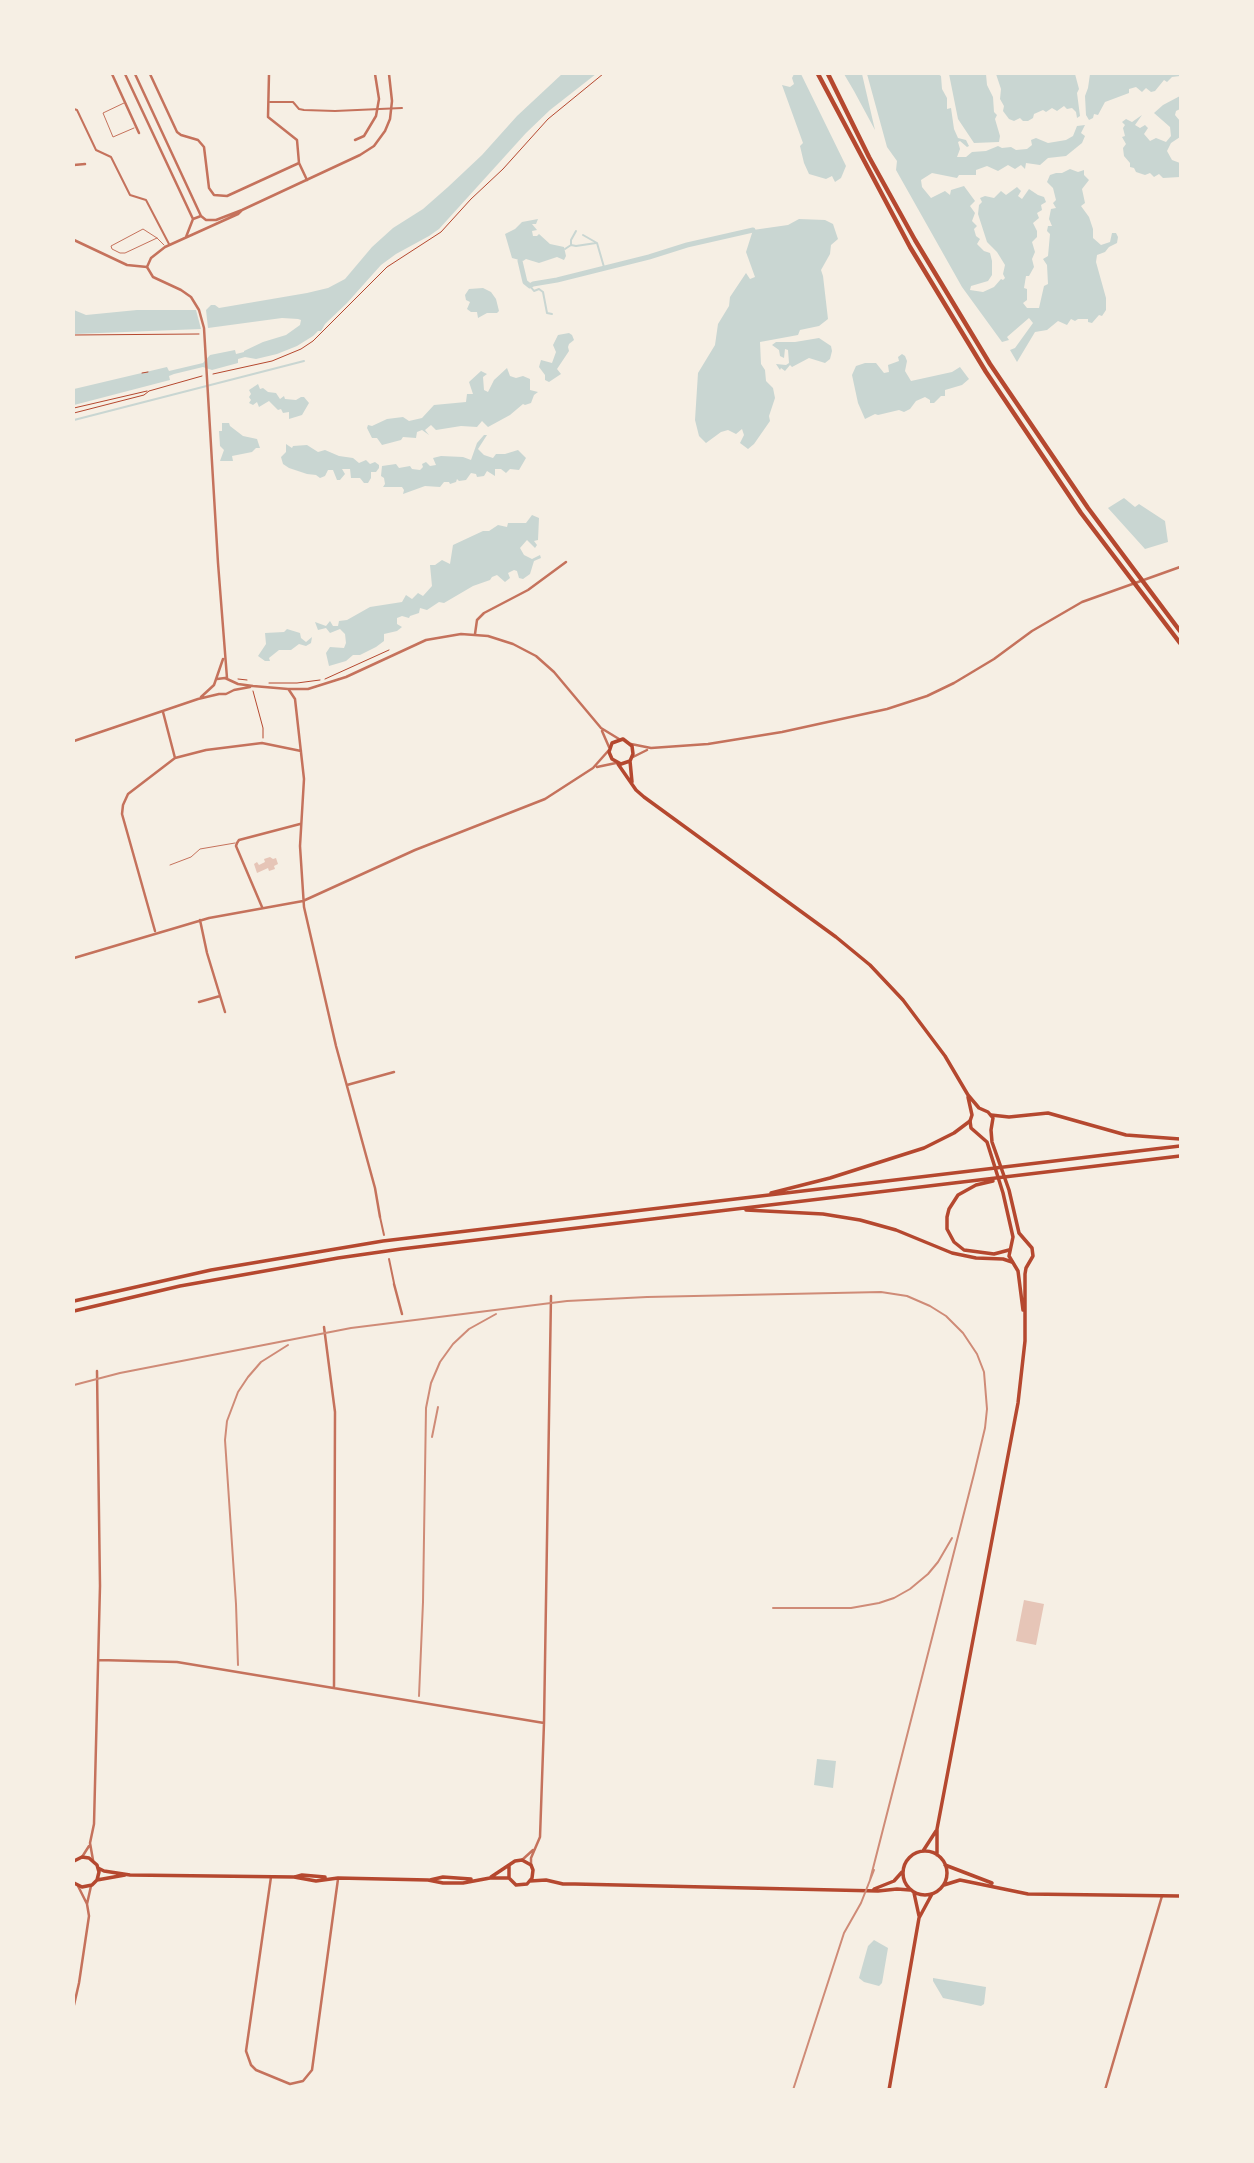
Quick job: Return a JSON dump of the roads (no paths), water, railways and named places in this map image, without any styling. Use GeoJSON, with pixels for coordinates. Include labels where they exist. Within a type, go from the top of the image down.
{"type":"FeatureCollection","features":[{"type":"Feature","properties":{"kind":"highway"},"geometry":{"type":"LineString","coordinates":[[818,74],[904,236],[986,372],[1082,513],[1181,643]]}},
{"type":"Feature","properties":{"kind":"highway"},"geometry":{"type":"LineString","coordinates":[[828,74],[903,219],[984,354],[1087,508],[1181,631]]}},
{"type":"Feature","properties":{"kind":"main road"},"geometry":{"type":"LineString","coordinates":[[632,785],[633,748],[631,744],[620,739],[609,749],[610,757],[632,785],[644,797],[820,924],[870,965],[922,1023],[976,1105],[991,1115],[1009,1117],[1048,1114],[1126,1135],[1181,1139]]}},
{"type":"Feature","properties":{"kind":"main road"},"geometry":{"type":"LineString","coordinates":[[617,763],[631,759]]}},
{"type":"Feature","properties":{"kind":"main road"},"geometry":{"type":"LineString","coordinates":[[968,1095],[972,1115],[971,1128],[987,1142],[992,1155],[1013,1231],[1013,1244]]}},
{"type":"Feature","properties":{"kind":"main road"},"geometry":{"type":"LineString","coordinates":[[972,1115],[985,1111]]}},
{"type":"Feature","properties":{"kind":"main road"},"geometry":{"type":"LineString","coordinates":[[944,1885],[947,1875],[945,1865],[937,1855],[937,1829],[1018,1403],[1025,1341],[1025,1274],[1033,1252],[1019,1233],[1009,1190],[992,1142],[991,1130],[994,1122],[991,1115]]}},
{"type":"Feature","properties":{"kind":"main road"},"geometry":{"type":"LineString","coordinates":[[763,1196],[924,1148],[954,1133],[970,1121]]}},
{"type":"Feature","properties":{"kind":"main road"},"geometry":{"type":"LineString","coordinates":[[980,1134],[991,1130]]}},
{"type":"Feature","properties":{"kind":"main road"},"geometry":{"type":"LineString","coordinates":[[74,1301],[211,1270],[359,1245],[1181,1146]]}},
{"type":"Feature","properties":{"kind":"main road"},"geometry":{"type":"LineString","coordinates":[[74,1311],[180,1286],[338,1258],[1181,1156]]}},
{"type":"Feature","properties":{"kind":"main road"},"geometry":{"type":"LineString","coordinates":[[1009,1250],[994,1254],[964,1250],[949,1234],[947,1217],[954,1201],[966,1189],[1011,1177]]}},
{"type":"Feature","properties":{"kind":"main road"},"geometry":{"type":"LineString","coordinates":[[733,1209],[842,1217],[896,1230],[952,1253],[976,1258],[1007,1259],[1020,1266],[1028,1263]]}},
{"type":"Feature","properties":{"kind":"main road"},"geometry":{"type":"LineString","coordinates":[[1024,1315],[1020,1277],[1009,1256],[1009,1250],[1019,1241],[1026,1242]]}},
{"type":"Feature","properties":{"kind":"main road"},"geometry":{"type":"LineString","coordinates":[[923,1852],[937,1829]]}},
{"type":"Feature","properties":{"kind":"main road"},"geometry":{"type":"LineString","coordinates":[[872,1890],[894,1881],[910,1857],[923,1852],[937,1855]]}},
{"type":"Feature","properties":{"kind":"main road"},"geometry":{"type":"LineString","coordinates":[[74,1861],[82,1857],[93,1860],[98,1868],[104,1871],[130,1874],[271,1877],[319,1875],[327,1878],[428,1880],[443,1877],[477,1880],[509,1878]]}},
{"type":"Feature","properties":{"kind":"main road"},"geometry":{"type":"LineString","coordinates":[[489,1878],[515,1861],[522,1860],[546,1880]]}},
{"type":"Feature","properties":{"kind":"main road"},"geometry":{"type":"LineString","coordinates":[[945,1865],[997,1886]]}},
{"type":"Feature","properties":{"kind":"main road"},"geometry":{"type":"LineString","coordinates":[[509,1866],[509,1878],[519,1886],[530,1881],[546,1880],[563,1884],[912,1891],[920,1895],[932,1894]]}},
{"type":"Feature","properties":{"kind":"main road"},"geometry":{"type":"LineString","coordinates":[[97,1880],[98,1868]]}},
{"type":"Feature","properties":{"kind":"main road"},"geometry":{"type":"LineString","coordinates":[[530,1881],[532,1868]]}},
{"type":"Feature","properties":{"kind":"main road"},"geometry":{"type":"LineString","coordinates":[[903,1870],[919,1918]]}},
{"type":"Feature","properties":{"kind":"main road"},"geometry":{"type":"LineString","coordinates":[[76,1885],[92,1885],[97,1880],[130,1874]]}},
{"type":"Feature","properties":{"kind":"main road"},"geometry":{"type":"LineString","coordinates":[[889,2090],[919,1918],[932,1894],[944,1885],[960,1880],[1028,1894],[1181,1896]]}},
{"type":"Feature","properties":{"kind":"street"},"geometry":{"type":"LineString","coordinates":[[112,74],[139,133]]}},
{"type":"Feature","properties":{"kind":"street"},"geometry":{"type":"LineString","coordinates":[[125,74],[193,221],[193,227],[199,230]]}},
{"type":"Feature","properties":{"kind":"street"},"geometry":{"type":"LineString","coordinates":[[135,74],[201,216],[206,220],[216,220],[242,210],[374,146],[389,125],[392,109],[389,74]]}},
{"type":"Feature","properties":{"kind":"street"},"geometry":{"type":"LineString","coordinates":[[155,74],[150,75],[177,132],[198,140],[204,147],[209,188],[214,195],[227,196],[299,163]]}},
{"type":"Feature","properties":{"kind":"street"},"geometry":{"type":"LineString","coordinates":[[269,74],[268,117],[297,140],[299,163],[307,180]]}},
{"type":"Feature","properties":{"kind":"street"},"geometry":{"type":"LineString","coordinates":[[355,140],[364,136],[376,117],[378,109],[375,74]]}},
{"type":"Feature","properties":{"kind":"street"},"geometry":{"type":"LineString","coordinates":[[268,102],[293,102],[299,109],[304,110],[402,108]]}},
{"type":"Feature","properties":{"kind":"street"},"geometry":{"type":"LineString","coordinates":[[74,109],[77,110],[96,150],[111,157],[131,195],[146,200],[167,246]]}},
{"type":"Feature","properties":{"kind":"street"},"geometry":{"type":"LineString","coordinates":[[74,165],[85,164]]}},
{"type":"Feature","properties":{"kind":"street"},"geometry":{"type":"LineString","coordinates":[[230,692],[232,688],[225,656],[204,328],[199,310],[187,294],[153,277],[147,267],[150,258],[167,246],[242,210]]}},
{"type":"Feature","properties":{"kind":"street"},"geometry":{"type":"LineString","coordinates":[[186,237],[193,221],[201,216]]}},
{"type":"Feature","properties":{"kind":"street"},"geometry":{"type":"LineString","coordinates":[[205,228],[206,220]]}},
{"type":"Feature","properties":{"kind":"street"},"geometry":{"type":"LineString","coordinates":[[74,240],[122,264],[147,267]]}},
{"type":"Feature","properties":{"kind":"street"},"geometry":{"type":"LineString","coordinates":[[475,634],[477,620],[484,613],[528,590],[566,562]]}},
{"type":"Feature","properties":{"kind":"street"},"geometry":{"type":"LineString","coordinates":[[631,744],[651,748],[708,744],[782,732],[887,709],[927,696],[954,683],[1054,617],[1082,603],[1181,567]]}},
{"type":"Feature","properties":{"kind":"street"},"geometry":{"type":"LineString","coordinates":[[217,679],[221,677],[253,686],[308,689],[333,682],[426,640],[448,635],[475,634],[499,638],[536,656],[601,728],[620,739]]}},
{"type":"Feature","properties":{"kind":"street"},"geometry":{"type":"LineString","coordinates":[[198,699],[214,685],[225,656]]}},
{"type":"Feature","properties":{"kind":"street"},"geometry":{"type":"LineString","coordinates":[[214,685],[219,694]]}},
{"type":"Feature","properties":{"kind":"street"},"geometry":{"type":"LineString","coordinates":[[74,741],[198,699],[253,686]]}},
{"type":"Feature","properties":{"kind":"street"},"geometry":{"type":"LineString","coordinates":[[288,689],[295,699],[304,779],[300,824],[303,901],[375,1188],[384,1236]]}},
{"type":"Feature","properties":{"kind":"street"},"geometry":{"type":"LineString","coordinates":[[163,712],[176,758]]}},
{"type":"Feature","properties":{"kind":"street"},"geometry":{"type":"LineString","coordinates":[[74,958],[200,920],[303,901],[415,849],[536,803],[593,768],[609,749],[601,728]]}},
{"type":"Feature","properties":{"kind":"street"},"geometry":{"type":"LineString","coordinates":[[155,932],[122,814],[128,794],[176,758],[206,750],[262,743],[300,751]]}},
{"type":"Feature","properties":{"kind":"street"},"geometry":{"type":"LineString","coordinates":[[631,759],[651,748]]}},
{"type":"Feature","properties":{"kind":"street"},"geometry":{"type":"LineString","coordinates":[[593,768],[617,763]]}},
{"type":"Feature","properties":{"kind":"street"},"geometry":{"type":"LineString","coordinates":[[262,908],[237,843],[239,840],[300,824]]}},
{"type":"Feature","properties":{"kind":"street"},"geometry":{"type":"LineString","coordinates":[[200,920],[225,1012]]}},
{"type":"Feature","properties":{"kind":"street"},"geometry":{"type":"LineString","coordinates":[[199,1002],[220,996]]}},
{"type":"Feature","properties":{"kind":"street"},"geometry":{"type":"LineString","coordinates":[[347,1085],[394,1072]]}},
{"type":"Feature","properties":{"kind":"street"},"geometry":{"type":"LineString","coordinates":[[389,1259],[402,1314]]}},
{"type":"Feature","properties":{"kind":"street"},"geometry":{"type":"LineString","coordinates":[[532,1868],[540,1837],[544,1723],[551,1296]]}},
{"type":"Feature","properties":{"kind":"street"},"geometry":{"type":"LineString","coordinates":[[324,1326],[335,1412],[334,1687]]}},
{"type":"Feature","properties":{"kind":"street"},"geometry":{"type":"LineString","coordinates":[[82,1857],[90,1843],[94,1824],[100,1586],[97,1371]]}},
{"type":"Feature","properties":{"kind":"street"},"geometry":{"type":"LineString","coordinates":[[99,1660],[177,1662],[544,1723]]}},
{"type":"Feature","properties":{"kind":"street"},"geometry":{"type":"LineString","coordinates":[[90,1843],[93,1860]]}},
{"type":"Feature","properties":{"kind":"street"},"geometry":{"type":"LineString","coordinates":[[522,1860],[535,1848]]}},
{"type":"Feature","properties":{"kind":"street"},"geometry":{"type":"LineString","coordinates":[[271,1877],[246,2051],[256,2070],[290,2084],[303,2081],[312,2070],[338,1878]]}},
{"type":"Feature","properties":{"kind":"street"},"geometry":{"type":"LineString","coordinates":[[76,1885],[87,1904]]}},
{"type":"Feature","properties":{"kind":"street"},"geometry":{"type":"LineString","coordinates":[[74,2004],[88,1924],[87,1904],[92,1885]]}},
{"type":"Feature","properties":{"kind":"street"},"geometry":{"type":"LineString","coordinates":[[1105,2090],[1162,1896]]}},
{"type":"Feature","properties":{"kind":"lane"},"geometry":{"type":"LineString","coordinates":[[124,103],[103,113],[113,137],[136,127]]}},
{"type":"Feature","properties":{"kind":"lane"},"geometry":{"type":"LineString","coordinates":[[157,238],[125,253],[111,246],[142,229],[157,238],[167,246]]}},
{"type":"Feature","properties":{"kind":"lane"},"geometry":{"type":"LineString","coordinates":[[170,865],[191,857],[200,849],[237,843]]}},
{"type":"Feature","properties":{"kind":"waterway"},"geometry":{"type":"LineString","coordinates":[[520,261],[525,282],[530,286],[753,230]]}},
{"type":"Feature","properties":{"kind":"waterway"},"geometry":{"type":"LineString","coordinates":[[565,249],[571,245],[576,231]]}},
{"type":"Feature","properties":{"kind":"waterway"},"geometry":{"type":"LineString","coordinates":[[583,235],[597,243],[604,267]]}},
{"type":"Feature","properties":{"kind":"waterway"},"geometry":{"type":"LineString","coordinates":[[571,245],[596,243]]}},
{"type":"Feature","properties":{"kind":"waterway"},"geometry":{"type":"LineString","coordinates":[[530,286],[534,291],[539,289],[543,292],[547,313],[552,314]]}},
{"type":"Feature","properties":{"kind":"waterway"},"geometry":{"type":"LineString","coordinates":[[74,420],[304,361]]}},
{"type":"Feature","properties":{"kind":"railway"},"geometry":{"type":"LineString","coordinates":[[74,1385],[120,1373],[351,1328],[567,1301],[881,1292],[907,1296],[930,1306],[946,1316],[963,1333],[977,1354],[984,1372],[987,1409],[974,1474],[870,1880]]}},
{"type":"Feature","properties":{"kind":"railway"},"geometry":{"type":"LineString","coordinates":[[419,1696],[426,1408],[431,1383],[440,1362],[453,1344],[469,1329],[496,1314]]}},
{"type":"Feature","properties":{"kind":"railway"},"geometry":{"type":"LineString","coordinates":[[238,1665],[225,1440],[227,1421],[238,1392],[248,1377],[261,1362],[288,1345]]}},
{"type":"Feature","properties":{"kind":"railway"},"geometry":{"type":"LineString","coordinates":[[432,1437],[438,1407]]}},
{"type":"Feature","properties":{"kind":"railway"},"geometry":{"type":"LineString","coordinates":[[773,1608],[851,1608],[894,1598],[928,1574],[952,1538]]}},
{"type":"Feature","properties":{"kind":"railway"},"geometry":{"type":"LineString","coordinates":[[793,2090],[844,1933],[861,1903],[874,1870]]}}]}
